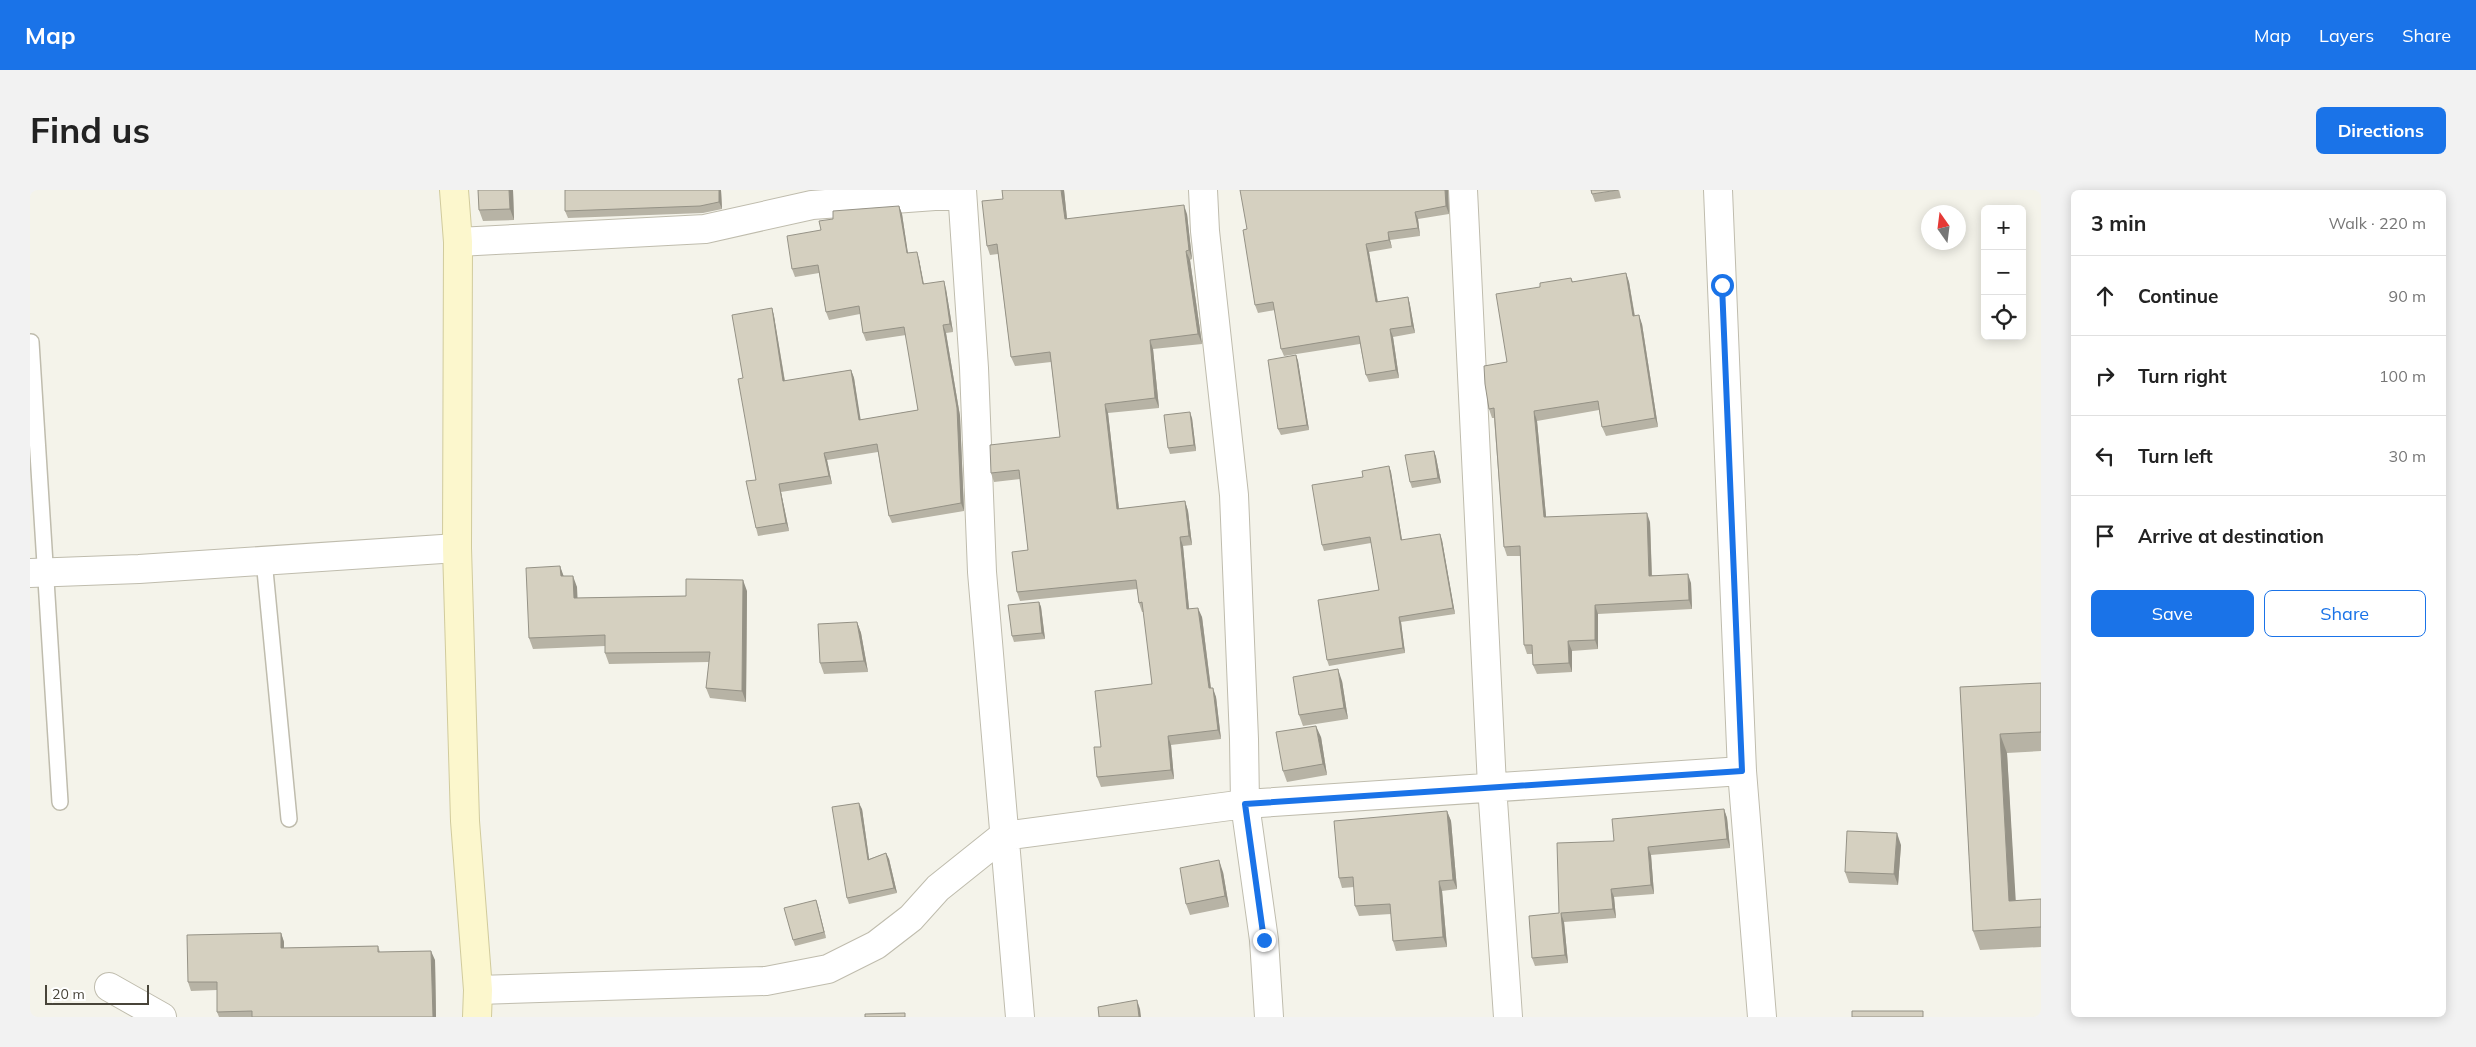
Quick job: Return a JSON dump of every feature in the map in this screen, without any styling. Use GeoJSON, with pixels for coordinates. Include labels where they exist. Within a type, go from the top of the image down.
{"type":"FeatureCollection","features":[{"type":"Feature","properties":{"kind":"street"},"geometry":{"type":"LineString","coordinates":[[454,190],[458,242],[457,548],[465,821],[478,990],[477,1017]]}},
{"type":"Feature","properties":{"kind":"street"},"geometry":{"type":"LineString","coordinates":[[1204,190],[1205,231],[1234,495],[1245,804],[1264,940],[1269,1017]]}},
{"type":"Feature","properties":{"kind":"street"},"geometry":{"type":"LineString","coordinates":[[1463,190],[1492,786],[1508,1017]]}},
{"type":"Feature","properties":{"kind":"street"},"geometry":{"type":"LineString","coordinates":[[1718,190],[1742,771],[1762,1017]]}},
{"type":"Feature","properties":{"kind":"street"},"geometry":{"type":"LineString","coordinates":[[458,242],[705,229],[812,205],[962,192],[974,368],[982,572],[1003,836],[1020,1017]]}},
{"type":"Feature","properties":{"kind":"street"},"geometry":{"type":"LineString","coordinates":[[37,573],[457,548]]}},
{"type":"Feature","properties":{"kind":"street"},"geometry":{"type":"LineString","coordinates":[[478,990],[766,981],[828,969],[876,946],[911,918],[938,888],[1003,836],[1245,804],[1492,786],[1742,771]]}},
{"type":"Feature","properties":{"kind":"street"},"geometry":{"type":"LineString","coordinates":[[109,987],[162,1017]]}},
{"type":"Feature","properties":{"kind":"lane"},"geometry":{"type":"LineString","coordinates":[[31,342],[37,573],[60,802]]}},
{"type":"Feature","properties":{"kind":"lane"},"geometry":{"type":"LineString","coordinates":[[264,560],[289,819]]}},
{"type":"Feature","properties":{"kind":"building"},"geometry":{"type":"Polygon","coordinates":[[[478,190],[509,190],[510,209],[479,210],[478,190]]]}},
{"type":"Feature","properties":{"kind":"building"},"geometry":{"type":"Polygon","coordinates":[[[565,190],[719,190],[719,202],[700,206],[565,211],[565,190]]]}},
{"type":"Feature","properties":{"kind":"building"},"geometry":{"type":"Polygon","coordinates":[[[1002,190],[1061,190],[1065,219],[1184,205],[1189,250],[1186,251],[1198,334],[1150,340],[1155,398],[1105,404],[1117,509],[1185,501],[1189,536],[1180,537],[1187,609],[1198,608],[1209,688],[1213,688],[1218,730],[1168,736],[1171,770],[1097,777],[1094,747],[1101,747],[1095,691],[1152,684],[1142,602],[1139,603],[1136,580],[1017,592],[1012,552],[1028,550],[1019,470],[991,473],[990,445],[1060,437],[1050,352],[1011,357],[997,244],[987,246],[982,201],[1003,199],[1002,190]]]}},
{"type":"Feature","properties":{"kind":"building"},"geometry":{"type":"Polygon","coordinates":[[[1240,190],[1445,190],[1446,206],[1415,212],[1418,228],[1388,232],[1389,240],[1366,244],[1376,302],[1408,297],[1412,326],[1390,329],[1396,370],[1366,375],[1359,336],[1281,349],[1273,302],[1255,305],[1243,230],[1247,229],[1240,190]]]}},
{"type":"Feature","properties":{"kind":"building"},"geometry":{"type":"Polygon","coordinates":[[[1591,190],[1618,190],[1592,194],[1591,190]]]}},
{"type":"Feature","properties":{"kind":"building"},"geometry":{"type":"Polygon","coordinates":[[[899,206],[907,253],[917,252],[923,284],[944,281],[950,324],[943,325],[957,408],[961,503],[889,516],[877,444],[824,453],[829,476],[779,484],[786,523],[756,528],[746,481],[756,480],[738,379],[743,378],[732,315],[772,308],[783,381],[851,370],[859,420],[918,410],[904,327],[863,333],[859,306],[826,312],[818,265],[792,269],[787,236],[821,230],[819,221],[833,219],[833,211],[899,206]]]}},
{"type":"Feature","properties":{"kind":"building"},"geometry":{"type":"Polygon","coordinates":[[[1626,273],[1633,316],[1639,315],[1655,418],[1602,427],[1598,401],[1534,411],[1544,517],[1647,513],[1649,576],[1688,574],[1689,600],[1595,605],[1595,640],[1568,641],[1569,663],[1533,665],[1532,645],[1524,645],[1520,546],[1504,547],[1494,408],[1489,409],[1485,384],[1484,366],[1507,362],[1496,294],[1540,287],[1540,283],[1571,278],[1572,282],[1626,273]]]}},
{"type":"Feature","properties":{"kind":"building"},"geometry":{"type":"Polygon","coordinates":[[[1296,355],[1307,425],[1278,429],[1268,360],[1296,355]]]}},
{"type":"Feature","properties":{"kind":"building"},"geometry":{"type":"Polygon","coordinates":[[[1190,412],[1194,445],[1168,448],[1164,415],[1190,412]]]}},
{"type":"Feature","properties":{"kind":"building"},"geometry":{"type":"Polygon","coordinates":[[[1434,451],[1438,478],[1410,482],[1405,455],[1434,451]]]}},
{"type":"Feature","properties":{"kind":"building"},"geometry":{"type":"Polygon","coordinates":[[[1389,466],[1401,540],[1440,534],[1453,608],[1399,617],[1403,648],[1327,660],[1318,600],[1379,590],[1370,537],[1322,545],[1312,485],[1363,477],[1362,471],[1389,466]]]}},
{"type":"Feature","properties":{"kind":"building"},"geometry":{"type":"Polygon","coordinates":[[[560,566],[561,576],[573,576],[574,598],[686,596],[686,579],[743,580],[742,691],[706,688],[710,652],[605,653],[605,635],[529,638],[526,568],[560,566]]]}},
{"type":"Feature","properties":{"kind":"building"},"geometry":{"type":"Polygon","coordinates":[[[1039,602],[1042,633],[1012,636],[1008,605],[1039,602]]]}},
{"type":"Feature","properties":{"kind":"building"},"geometry":{"type":"Polygon","coordinates":[[[857,622],[864,661],[820,663],[818,624],[857,622]]]}},
{"type":"Feature","properties":{"kind":"building"},"geometry":{"type":"Polygon","coordinates":[[[1338,669],[1344,708],[1299,715],[1293,677],[1338,669]]]}},
{"type":"Feature","properties":{"kind":"building"},"geometry":{"type":"Polygon","coordinates":[[[2041,683],[2041,732],[2000,734],[2009,901],[2041,899],[2041,927],[1973,931],[1960,687],[2041,683]]]}},
{"type":"Feature","properties":{"kind":"building"},"geometry":{"type":"Polygon","coordinates":[[[1316,726],[1323,764],[1283,771],[1276,732],[1316,726]]]}},
{"type":"Feature","properties":{"kind":"building"},"geometry":{"type":"Polygon","coordinates":[[[859,803],[868,860],[886,853],[894,888],[847,898],[832,807],[859,803]]]}},
{"type":"Feature","properties":{"kind":"building"},"geometry":{"type":"Polygon","coordinates":[[[1724,809],[1727,839],[1648,847],[1651,885],[1611,889],[1613,909],[1561,913],[1565,955],[1532,958],[1529,916],[1559,913],[1557,843],[1614,841],[1612,819],[1724,809]]]}},
{"type":"Feature","properties":{"kind":"building"},"geometry":{"type":"Polygon","coordinates":[[[1447,811],[1453,880],[1439,881],[1443,937],[1393,941],[1390,904],[1355,906],[1353,877],[1339,878],[1334,821],[1447,811]]]}},
{"type":"Feature","properties":{"kind":"building"},"geometry":{"type":"Polygon","coordinates":[[[1847,831],[1897,833],[1894,874],[1845,872],[1847,831]]]}},
{"type":"Feature","properties":{"kind":"building"},"geometry":{"type":"Polygon","coordinates":[[[1219,860],[1225,896],[1186,904],[1180,868],[1219,860]]]}},
{"type":"Feature","properties":{"kind":"building"},"geometry":{"type":"Polygon","coordinates":[[[816,900],[824,932],[793,940],[784,908],[816,900]]]}},
{"type":"Feature","properties":{"kind":"building"},"geometry":{"type":"Polygon","coordinates":[[[281,933],[281,948],[378,946],[378,952],[431,951],[433,1017],[252,1017],[252,1011],[217,1012],[217,982],[188,982],[187,935],[281,933]]]}},
{"type":"Feature","properties":{"kind":"building"},"geometry":{"type":"Polygon","coordinates":[[[1137,1000],[1139,1017],[1099,1017],[1098,1007],[1137,1000]]]}},
{"type":"Feature","properties":{"kind":"building"},"geometry":{"type":"Polygon","coordinates":[[[1852,1011],[1923,1011],[1923,1017],[1852,1017],[1852,1011]]]}},
{"type":"Feature","properties":{"kind":"building"},"geometry":{"type":"Polygon","coordinates":[[[905,1013],[905,1017],[865,1017],[865,1014],[905,1013]]]}},
{"type":"Feature","properties":{"kind":"route"},"geometry":{"type":"LineString","coordinates":[[1264,940],[1245,804],[1492,786],[1742,771],[1722,285]]}}]}
